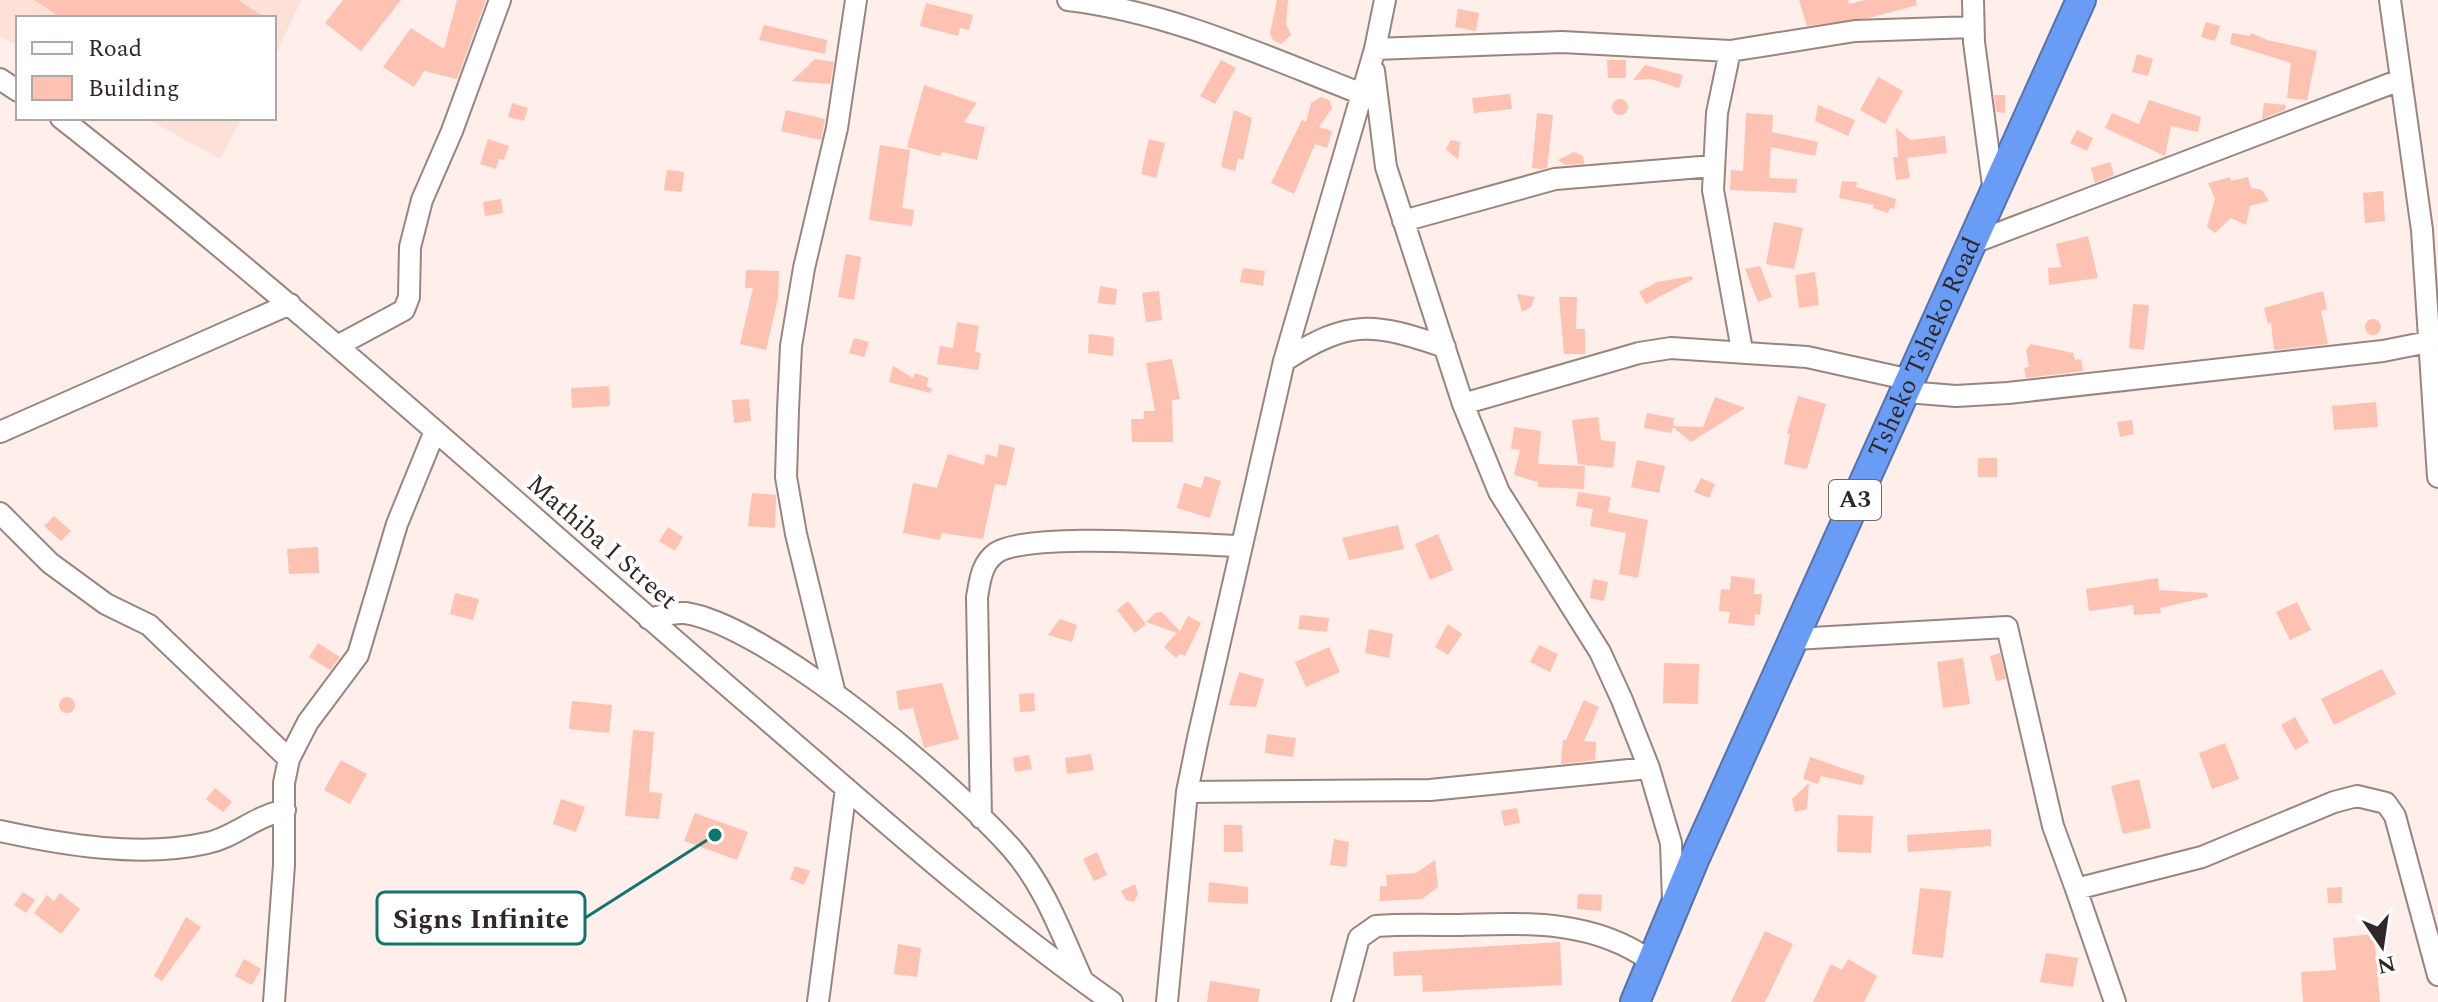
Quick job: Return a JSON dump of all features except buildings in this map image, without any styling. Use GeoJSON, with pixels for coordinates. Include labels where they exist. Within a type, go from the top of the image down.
{"type":"FeatureCollection","features":[{"type":"Feature","properties":{"kind":"highway","name":"Tsheko Tsheko Road"},"geometry":{"type":"LineString","coordinates":[[1635,1002],[2081,0]]}},
{"type":"Feature","properties":{"kind":"street"},"geometry":{"type":"LineString","coordinates":[[339,345],[404,310],[409,297],[410,247],[422,200],[452,131],[500,0]]}},
{"type":"Feature","properties":{"kind":"street"},"geometry":{"type":"LineString","coordinates":[[835,694],[796,534],[786,477],[788,410],[791,346],[804,268],[837,128],[856,0]]}},
{"type":"Feature","properties":{"kind":"street"},"geometry":{"type":"LineString","coordinates":[[1068,0],[1132,11],[1170,22],[1362,94]]}},
{"type":"Feature","properties":{"kind":"street"},"geometry":{"type":"LineString","coordinates":[[1167,1002],[1187,792],[1284,361],[1374,52],[1385,0]]}},
{"type":"Feature","properties":{"kind":"street"},"geometry":{"type":"LineString","coordinates":[[1973,0],[1973,27],[1994,197]]}},
{"type":"Feature","properties":{"kind":"street"},"geometry":{"type":"LineString","coordinates":[[2390,0],[2422,230],[2432,342],[2438,477]]}},
{"type":"Feature","properties":{"kind":"street"},"geometry":{"type":"LineString","coordinates":[[1374,52],[1562,42],[1730,51],[1855,31],[1973,27]]}},
{"type":"Feature","properties":{"kind":"street"},"geometry":{"type":"LineString","coordinates":[[1730,51],[1717,113],[1713,166],[1715,211],[1742,350]]}},
{"type":"Feature","properties":{"kind":"street"},"geometry":{"type":"LineString","coordinates":[[1374,52],[1379,130],[1403,221],[1463,404],[1499,492],[1600,652],[1649,768],[1671,843],[1674,912]]}},
{"type":"Feature","properties":{"kind":"street"},"geometry":{"type":"LineString","coordinates":[[1973,243],[2400,80]]}},
{"type":"Feature","properties":{"kind":"street","name":"Mathiba I Street"},"geometry":{"type":"LineString","coordinates":[[63,120],[339,345],[846,788],[1083,982],[1112,1002]]}},
{"type":"Feature","properties":{"kind":"street"},"geometry":{"type":"LineString","coordinates":[[1403,221],[1555,179],[1713,166]]}},
{"type":"Feature","properties":{"kind":"street"},"geometry":{"type":"LineString","coordinates":[[0,432],[290,304]]}},
{"type":"Feature","properties":{"kind":"street"},"geometry":{"type":"LineString","coordinates":[[1284,361],[1309,344],[1359,329],[1389,328],[1445,347]]}},
{"type":"Feature","properties":{"kind":"street"},"geometry":{"type":"LineString","coordinates":[[1463,404],[1639,353],[1696,347],[1807,357],[1908,386],[1956,396],[2008,393],[2432,342]]}},
{"type":"Feature","properties":{"kind":"street"},"geometry":{"type":"LineString","coordinates":[[274,1002],[284,783],[289,759],[308,722],[358,655],[397,524],[435,431]]}},
{"type":"Feature","properties":{"kind":"street"},"geometry":{"type":"LineString","coordinates":[[0,513],[50,563],[106,604],[149,625],[289,759]]}},
{"type":"Feature","properties":{"kind":"street"},"geometry":{"type":"LineString","coordinates":[[981,818],[977,597],[987,562],[1015,545],[1034,541],[1241,546]]}},
{"type":"Feature","properties":{"kind":"street"},"geometry":{"type":"LineString","coordinates":[[649,619],[683,613],[719,625],[790,664],[835,694],[981,818],[1013,850],[1034,878],[1083,982]]}},
{"type":"Feature","properties":{"kind":"street"},"geometry":{"type":"LineString","coordinates":[[1794,639],[2007,627],[2053,826],[2115,1002]]}},
{"type":"Feature","properties":{"kind":"street"},"geometry":{"type":"LineString","coordinates":[[1187,792],[1430,790],[1649,768]]}},
{"type":"Feature","properties":{"kind":"street"},"geometry":{"type":"LineString","coordinates":[[818,1002],[846,788]]}},
{"type":"Feature","properties":{"kind":"street"},"geometry":{"type":"LineString","coordinates":[[2076,889],[2167,868],[2334,802],[2371,796],[2386,803],[2395,816],[2438,975]]}},
{"type":"Feature","properties":{"kind":"street"},"geometry":{"type":"LineString","coordinates":[[0,831],[74,847],[190,846],[209,843],[260,816],[285,810]]}},
{"type":"Feature","properties":{"kind":"street"},"geometry":{"type":"LineString","coordinates":[[1342,1002],[1359,938],[1376,926],[1540,922],[1585,929],[1631,947],[1651,961]]}},
{"type":"Feature","properties":{"kind":"shaded area"},"geometry":{"type":"Polygon","coordinates":[[[0,0],[301,0],[276,54],[276,16],[16,16],[16,45],[0,36],[0,0]]]}},
{"type":"Feature","properties":{"kind":"shaded area"},"geometry":{"type":"Polygon","coordinates":[[[150,120],[241,120],[220,159],[150,120]]]}},
{"type":"Feature","properties":{"kind":"place","name":"Signs Infinite"},"geometry":{"type":"Point","coordinates":[715,835]}}]}
